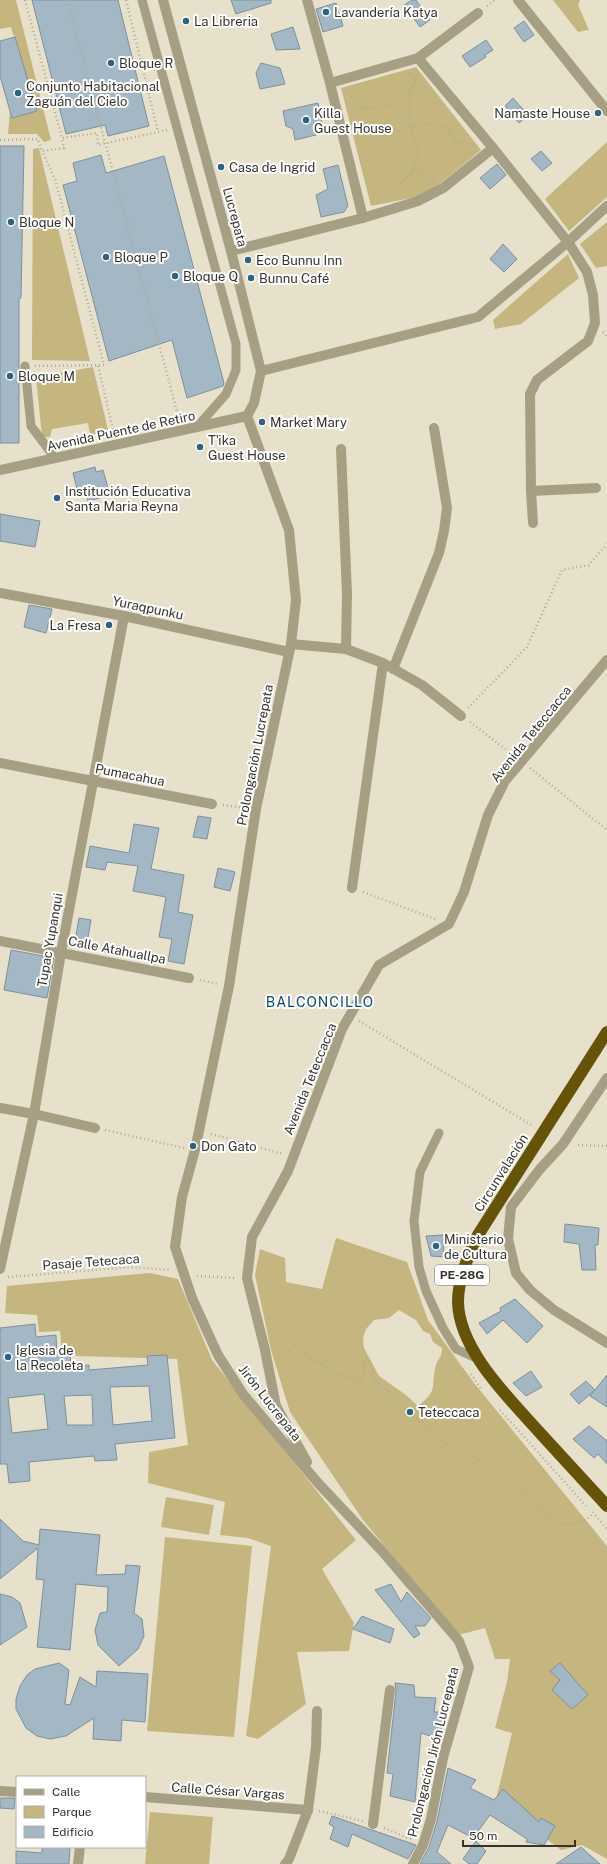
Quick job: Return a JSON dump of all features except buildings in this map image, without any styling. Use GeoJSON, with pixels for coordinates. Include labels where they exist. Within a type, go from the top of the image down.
{"type":"FeatureCollection","features":[{"type":"Feature","properties":{"kind":"highway","name":"Circunvalación"},"geometry":{"type":"LineString","coordinates":[[607,1032],[478,1235],[464,1266],[458,1288],[458,1304],[469,1342],[478,1359],[505,1394],[607,1506]]}},
{"type":"Feature","properties":{"kind":"street","name":"Lucrepata"},"geometry":{"type":"LineString","coordinates":[[164,0],[261,371]]}},
{"type":"Feature","properties":{"kind":"street"},"geometry":{"type":"LineString","coordinates":[[307,0],[330,83],[362,218]]}},
{"type":"Feature","properties":{"kind":"street"},"geometry":{"type":"LineString","coordinates":[[518,0],[607,111]]}},
{"type":"Feature","properties":{"kind":"street"},"geometry":{"type":"LineString","coordinates":[[330,83],[418,58],[478,13]]}},
{"type":"Feature","properties":{"kind":"street"},"geometry":{"type":"LineString","coordinates":[[418,58],[493,148],[568,242],[587,272],[593,295],[595,323],[588,340],[537,380],[530,394],[531,491],[534,523]]}},
{"type":"Feature","properties":{"kind":"street"},"geometry":{"type":"LineString","coordinates":[[231,252],[362,218],[418,201],[443,188],[493,148]]}},
{"type":"Feature","properties":{"kind":"street"},"geometry":{"type":"LineString","coordinates":[[247,416],[254,403],[261,371],[478,317],[568,242],[607,206]]}},
{"type":"Feature","properties":{"kind":"street","name":"Avenida Puente de Retiro"},"geometry":{"type":"LineString","coordinates":[[0,470],[247,416]]}},
{"type":"Feature","properties":{"kind":"street","name":"Prolongación Lucrepata"},"geometry":{"type":"LineString","coordinates":[[195,1150],[229,986],[256,809],[290,648],[296,600],[289,530],[247,416]]}},
{"type":"Feature","properties":{"kind":"street"},"geometry":{"type":"LineString","coordinates":[[393,669],[439,554],[444,531],[447,508],[434,428]]}},
{"type":"Feature","properties":{"kind":"street"},"geometry":{"type":"LineString","coordinates":[[341,449],[347,594],[346,648]]}},
{"type":"Feature","properties":{"kind":"street"},"geometry":{"type":"LineString","coordinates":[[531,491],[596,488]]}},
{"type":"Feature","properties":{"kind":"street","name":"Yuraqpunku"},"geometry":{"type":"LineString","coordinates":[[0,593],[290,648],[346,648],[383,663],[422,685],[461,716]]}},
{"type":"Feature","properties":{"kind":"street","name":"Tupac Yupanqui"},"geometry":{"type":"LineString","coordinates":[[0,1269],[34,1114],[60,952],[94,782],[124,616]]}},
{"type":"Feature","properties":{"kind":"street","name":"Avenida Teteccacca"},"geometry":{"type":"LineString","coordinates":[[318,1483],[276,1406],[265,1350],[247,1278],[252,1237],[288,1171],[342,1029],[379,965],[449,924],[464,892],[488,815],[505,781],[523,762],[607,660]]}},
{"type":"Feature","properties":{"kind":"street"},"geometry":{"type":"LineString","coordinates":[[352,888],[383,663]]}},
{"type":"Feature","properties":{"kind":"street","name":"Pumacahua"},"geometry":{"type":"LineString","coordinates":[[0,763],[212,804]]}},
{"type":"Feature","properties":{"kind":"street","name":"Calle Atahuallpa"},"geometry":{"type":"LineString","coordinates":[[0,941],[189,978]]}},
{"type":"Feature","properties":{"kind":"street"},"geometry":{"type":"LineString","coordinates":[[607,1078],[563,1144],[540,1169],[511,1206],[508,1239],[516,1273],[530,1290],[554,1310],[607,1343]]}},
{"type":"Feature","properties":{"kind":"street"},"geometry":{"type":"LineString","coordinates":[[0,1108],[95,1128]]}},
{"type":"Feature","properties":{"kind":"street","name":"Jirón Lucrepata"},"geometry":{"type":"LineString","coordinates":[[195,1150],[182,1197],[175,1247],[192,1298],[218,1355],[243,1394],[318,1483]]}},
{"type":"Feature","properties":{"kind":"street","name":"Prolongación Jirón Lucrepata"},"geometry":{"type":"LineString","coordinates":[[318,1483],[382,1551],[458,1641],[469,1667],[443,1758],[431,1820],[423,1845],[413,1864]]}},
{"type":"Feature","properties":{"kind":"street"},"geometry":{"type":"LineString","coordinates":[[373,1824],[390,1690]]}},
{"type":"Feature","properties":{"kind":"street"},"geometry":{"type":"LineString","coordinates":[[285,1864],[289,1859],[308,1810],[316,1747],[317,1711]]}},
{"type":"Feature","properties":{"kind":"street"},"geometry":{"type":"LineString","coordinates":[[0,1791],[16,1792]]}},
{"type":"Feature","properties":{"kind":"street","name":"Calle César Vargas"},"geometry":{"type":"LineString","coordinates":[[146,1797],[308,1810]]}},
{"type":"Feature","properties":{"kind":"street"},"geometry":{"type":"LineString","coordinates":[[78,1864],[80,1848]]}},
{"type":"Feature","properties":{"kind":"lane"},"geometry":{"type":"LineString","coordinates":[[142,0],[236,344],[236,370],[226,394],[197,427]]}},
{"type":"Feature","properties":{"kind":"lane"},"geometry":{"type":"LineString","coordinates":[[25,366],[31,426],[55,458]]}},
{"type":"Feature","properties":{"kind":"lane"},"geometry":{"type":"LineString","coordinates":[[439,1133],[420,1172],[414,1221],[419,1267],[426,1291],[443,1328],[456,1350],[478,1359]]}},
{"type":"Feature","properties":{"kind":"path"},"geometry":{"type":"LineString","coordinates":[[25,0],[64,148],[42,151]]}},
{"type":"Feature","properties":{"kind":"path"},"geometry":{"type":"LineString","coordinates":[[67,0],[182,430]]}},
{"type":"Feature","properties":{"kind":"path"},"geometry":{"type":"LineString","coordinates":[[126,0],[158,132]]}},
{"type":"Feature","properties":{"kind":"path"},"geometry":{"type":"LineString","coordinates":[[379,202],[395,186],[410,175],[418,153],[408,106],[411,87],[417,78],[398,64]]}},
{"type":"Feature","properties":{"kind":"path"},"geometry":{"type":"LineString","coordinates":[[330,83],[347,93],[363,108],[392,106],[412,128]]}},
{"type":"Feature","properties":{"kind":"path"},"geometry":{"type":"LineString","coordinates":[[412,128],[429,123],[449,129],[456,142],[493,148]]}},
{"type":"Feature","properties":{"kind":"path"},"geometry":{"type":"LineString","coordinates":[[62,138],[97,133],[98,145],[177,127]]}},
{"type":"Feature","properties":{"kind":"path"},"geometry":{"type":"LineString","coordinates":[[0,140],[38,139],[55,179],[104,365],[25,366]]}},
{"type":"Feature","properties":{"kind":"path"},"geometry":{"type":"LineString","coordinates":[[412,168],[429,175],[443,188]]}},
{"type":"Feature","properties":{"kind":"path"},"geometry":{"type":"LineString","coordinates":[[98,366],[117,445]]}},
{"type":"Feature","properties":{"kind":"path"},"geometry":{"type":"LineString","coordinates":[[607,544],[588,565],[562,570],[527,647],[461,716],[523,762],[607,830]]}},
{"type":"Feature","properties":{"kind":"path"},"geometry":{"type":"LineString","coordinates":[[212,804],[256,809]]}},
{"type":"Feature","properties":{"kind":"path"},"geometry":{"type":"LineString","coordinates":[[352,888],[449,924]]}},
{"type":"Feature","properties":{"kind":"path"},"geometry":{"type":"LineString","coordinates":[[189,978],[229,986]]}},
{"type":"Feature","properties":{"kind":"path"},"geometry":{"type":"LineString","coordinates":[[350,1015],[536,1127]]}},
{"type":"Feature","properties":{"kind":"path"},"geometry":{"type":"LineString","coordinates":[[95,1128],[195,1150]]}},
{"type":"Feature","properties":{"kind":"path"},"geometry":{"type":"LineString","coordinates":[[199,1131],[293,1157]]}},
{"type":"Feature","properties":{"kind":"path"},"geometry":{"type":"LineString","coordinates":[[563,1144],[607,1146]]}},
{"type":"Feature","properties":{"kind":"path","name":"Pasaje Tetecaca"},"geometry":{"type":"LineString","coordinates":[[0,1278],[130,1267],[247,1278]]}},
{"type":"Feature","properties":{"kind":"path"},"geometry":{"type":"LineString","coordinates":[[270,1323],[275,1330],[313,1360],[356,1382],[362,1381],[365,1360],[367,1360],[371,1364],[375,1380],[404,1408],[442,1440],[456,1449],[471,1454],[501,1473],[558,1523],[570,1525],[588,1520],[593,1513]]}},
{"type":"Feature","properties":{"kind":"green space"},"geometry":{"type":"Polygon","coordinates":[[[0,0],[16,0],[51,140],[44,142],[37,134],[8,134],[10,110],[13,118],[37,111],[11,27],[0,29],[0,0]]]}},
{"type":"Feature","properties":{"kind":"green space"},"geometry":{"type":"Polygon","coordinates":[[[553,0],[580,0],[578,5],[589,30],[578,32],[553,0]]]}},
{"type":"Feature","properties":{"kind":"green space"},"geometry":{"type":"Polygon","coordinates":[[[416,67],[481,150],[426,195],[371,206],[341,88],[416,67]]]}},
{"type":"Feature","properties":{"kind":"green space"},"geometry":{"type":"Polygon","coordinates":[[[607,142],[607,197],[569,231],[545,199],[607,142]]]}},
{"type":"Feature","properties":{"kind":"green space"},"geometry":{"type":"Polygon","coordinates":[[[39,148],[90,361],[32,360],[33,149],[39,148]]]}},
{"type":"Feature","properties":{"kind":"green space"},"geometry":{"type":"Polygon","coordinates":[[[607,222],[607,266],[596,268],[580,244],[607,222]]]}},
{"type":"Feature","properties":{"kind":"green space"},"geometry":{"type":"Polygon","coordinates":[[[568,254],[579,278],[521,324],[495,329],[493,320],[568,254]]]}},
{"type":"Feature","properties":{"kind":"green space"},"geometry":{"type":"Polygon","coordinates":[[[93,367],[109,434],[90,434],[88,423],[52,429],[50,437],[42,437],[36,377],[93,367]]]}},
{"type":"Feature","properties":{"kind":"green space"},"geometry":{"type":"Polygon","coordinates":[[[336,1238],[407,1262],[428,1320],[474,1383],[607,1546],[607,1859],[582,1845],[561,1850],[536,1831],[493,1812],[512,1733],[495,1728],[507,1682],[510,1659],[495,1659],[485,1628],[458,1635],[363,1520],[290,1412],[271,1350],[255,1275],[260,1249],[285,1258],[286,1282],[322,1289],[336,1238]],[[399,1310],[389,1318],[374,1320],[366,1329],[363,1338],[364,1348],[379,1376],[406,1395],[418,1406],[432,1391],[434,1372],[441,1355],[442,1348],[433,1342],[430,1334],[423,1331],[416,1320],[399,1310]]]}},
{"type":"Feature","properties":{"kind":"green space"},"geometry":{"type":"Polygon","coordinates":[[[150,1273],[178,1279],[212,1360],[356,1540],[322,1569],[354,1623],[349,1651],[297,1652],[306,1704],[258,1739],[246,1736],[271,1546],[248,1538],[220,1535],[225,1502],[148,1483],[149,1452],[188,1445],[177,1359],[76,1356],[74,1350],[62,1351],[60,1331],[39,1332],[37,1315],[5,1313],[7,1286],[150,1273]]]}},
{"type":"Feature","properties":{"kind":"green space"},"geometry":{"type":"Polygon","coordinates":[[[166,1497],[214,1505],[209,1535],[161,1527],[166,1497]]]}},
{"type":"Feature","properties":{"kind":"green space"},"geometry":{"type":"Polygon","coordinates":[[[165,1537],[252,1546],[234,1737],[147,1731],[165,1537]]]}},
{"type":"Feature","properties":{"kind":"green space"},"geometry":{"type":"Polygon","coordinates":[[[150,1812],[213,1817],[209,1864],[145,1864],[150,1812]]]}},
{"type":"Feature","properties":{"kind":"place","name":"Lavandería Katya"},"geometry":{"type":"Point","coordinates":[326,12]}},
{"type":"Feature","properties":{"kind":"place","name":"La Libreria"},"geometry":{"type":"Point","coordinates":[186,21]}},
{"type":"Feature","properties":{"kind":"place","name":"Bloque R"},"geometry":{"type":"Point","coordinates":[111,63]}},
{"type":"Feature","properties":{"kind":"place","name":"Conjunto Habitacional Zaguán del Cielo"},"geometry":{"type":"Point","coordinates":[18,93]}},
{"type":"Feature","properties":{"kind":"place","name":"Namaste House"},"geometry":{"type":"Point","coordinates":[598,113]}},
{"type":"Feature","properties":{"kind":"place","name":"Killa Guest House"},"geometry":{"type":"Point","coordinates":[306,120]}},
{"type":"Feature","properties":{"kind":"place","name":"Casa de Ingrid"},"geometry":{"type":"Point","coordinates":[221,167]}},
{"type":"Feature","properties":{"kind":"place","name":"Bloque N"},"geometry":{"type":"Point","coordinates":[11,222]}},
{"type":"Feature","properties":{"kind":"place","name":"Bloque P"},"geometry":{"type":"Point","coordinates":[106,257]}},
{"type":"Feature","properties":{"kind":"place","name":"Eco Bunnu Inn"},"geometry":{"type":"Point","coordinates":[248,260]}},
{"type":"Feature","properties":{"kind":"place","name":"Bloque Q"},"geometry":{"type":"Point","coordinates":[175,276]}},
{"type":"Feature","properties":{"kind":"place","name":"Bunnu Café"},"geometry":{"type":"Point","coordinates":[251,278]}},
{"type":"Feature","properties":{"kind":"place","name":"Bloque M"},"geometry":{"type":"Point","coordinates":[10,376]}},
{"type":"Feature","properties":{"kind":"place","name":"Market Mary"},"geometry":{"type":"Point","coordinates":[262,422]}},
{"type":"Feature","properties":{"kind":"place","name":"T'ika Guest House"},"geometry":{"type":"Point","coordinates":[200,447]}},
{"type":"Feature","properties":{"kind":"place","name":"Institución Educativa Santa Maria Reyna"},"geometry":{"type":"Point","coordinates":[57,498]}},
{"type":"Feature","properties":{"kind":"place","name":"La Fresa"},"geometry":{"type":"Point","coordinates":[109,625]}},
{"type":"Feature","properties":{"kind":"place","name":"Don Gato"},"geometry":{"type":"Point","coordinates":[193,1146]}},
{"type":"Feature","properties":{"kind":"place","name":"Ministerio de Cultura"},"geometry":{"type":"Point","coordinates":[436,1246]}},
{"type":"Feature","properties":{"kind":"place","name":"Iglesia de la Recoleta"},"geometry":{"type":"Point","coordinates":[8,1357]}},
{"type":"Feature","properties":{"kind":"place","name":"Teteccaca"},"geometry":{"type":"Point","coordinates":[410,1412]}},
{"type":"Feature","properties":{"kind":"district","name":"BALCONCILLO"},"geometry":{"type":"Point","coordinates":[320,1002]}}]}
